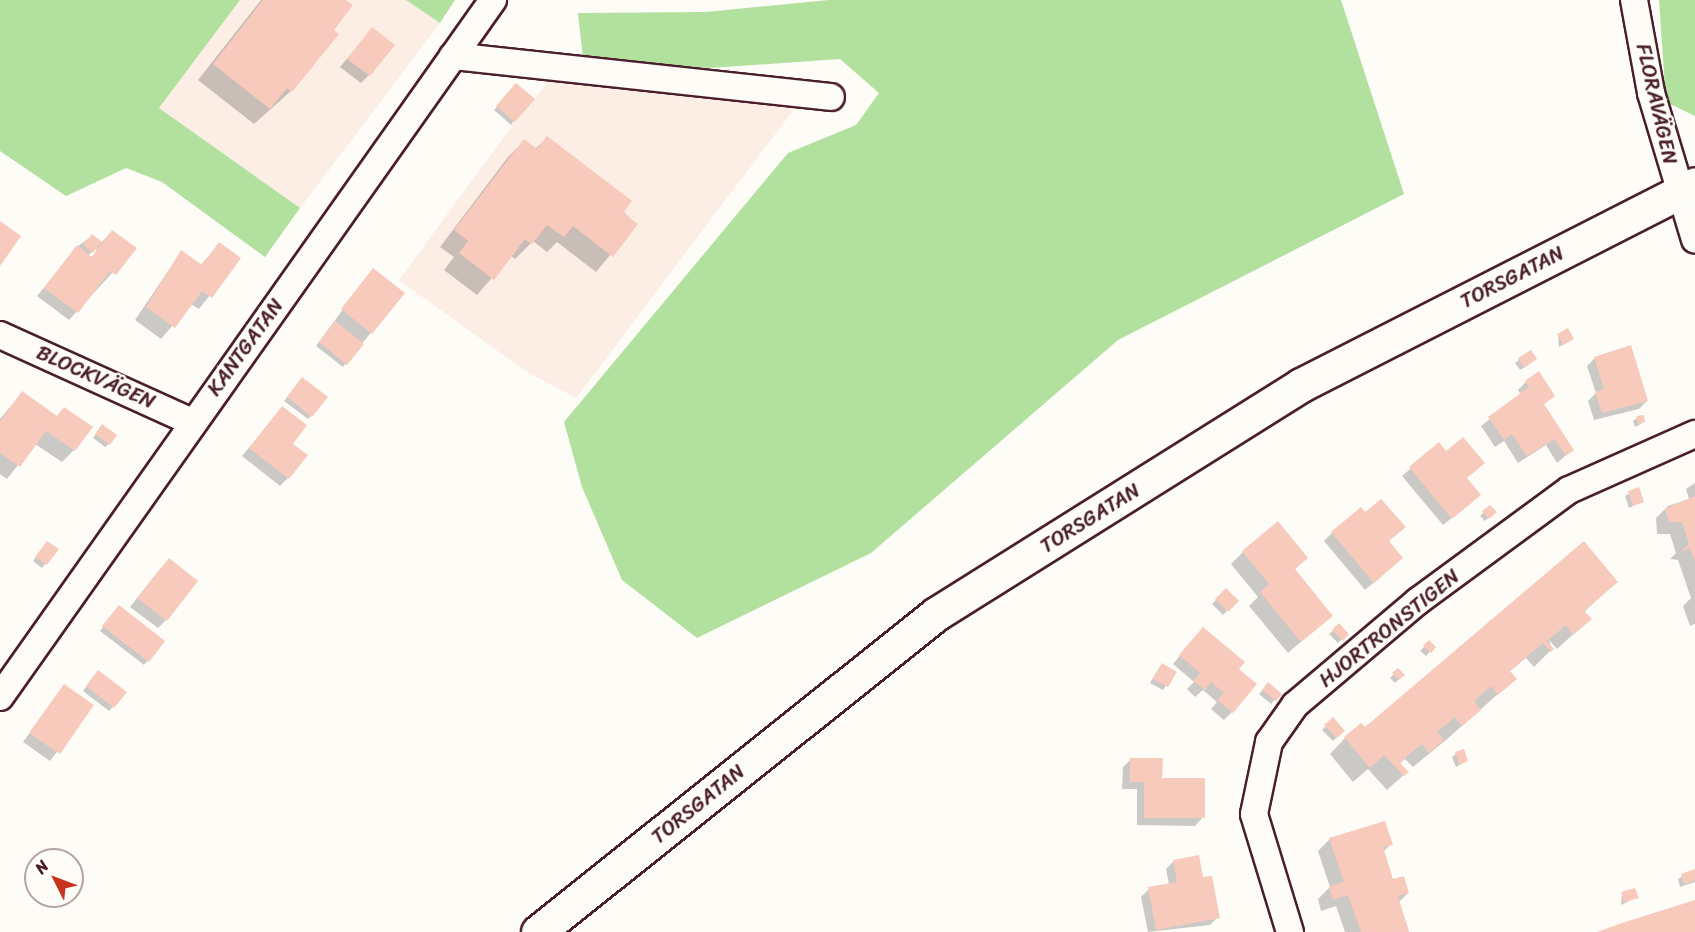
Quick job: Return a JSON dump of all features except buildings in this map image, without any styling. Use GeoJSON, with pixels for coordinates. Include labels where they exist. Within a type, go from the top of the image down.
{"type":"FeatureCollection","features":[{"type":"Feature","properties":{"kind":"main road","name":"TORSGATAN"},"geometry":{"type":"LineString","coordinates":[[538,932],[936,614],[1301,385],[1687,188]]}},
{"type":"Feature","properties":{"kind":"street","name":"KANTGATAN"},"geometry":{"type":"LineString","coordinates":[[0,697],[192,422],[493,0]]}},
{"type":"Feature","properties":{"kind":"street","name":"FLORAVÄGEN"},"geometry":{"type":"LineString","coordinates":[[1634,0],[1651,93],[1687,188],[1695,240]]}},
{"type":"Feature","properties":{"kind":"street"},"geometry":{"type":"LineString","coordinates":[[453,56],[831,98]]}},
{"type":"Feature","properties":{"kind":"street","name":"BLOCKVÄGEN"},"geometry":{"type":"LineString","coordinates":[[0,335],[192,422]]}},
{"type":"Feature","properties":{"kind":"street","name":"HJORTRONSTIGEN"},"geometry":{"type":"LineString","coordinates":[[1290,932],[1254,814],[1269,742],[1295,705],[1418,601],[1569,490],[1695,434]]}},
{"type":"Feature","properties":{"kind":"shaded area"},"geometry":{"type":"Polygon","coordinates":[[[240,0],[406,0],[440,23],[300,208],[159,108],[240,0]]]}},
{"type":"Feature","properties":{"kind":"shaded area"},"geometry":{"type":"Polygon","coordinates":[[[552,76],[795,108],[576,398],[524,370],[399,280],[515,122],[496,106],[516,83],[535,99],[552,76]]]}},
{"type":"Feature","properties":{"kind":"green space"},"geometry":{"type":"Polygon","coordinates":[[[0,0],[240,0],[159,108],[300,208],[265,257],[162,182],[126,168],[66,196],[0,151],[0,0]]]}},
{"type":"Feature","properties":{"kind":"green space"},"geometry":{"type":"Polygon","coordinates":[[[406,0],[455,0],[440,23],[406,0]]]}},
{"type":"Feature","properties":{"kind":"green space"},"geometry":{"type":"Polygon","coordinates":[[[829,0],[1341,0],[1404,194],[1118,340],[871,553],[697,638],[622,580],[582,487],[564,422],[788,153],[856,125],[879,93],[840,59],[710,68],[583,59],[578,13],[706,12],[829,0]]]}},
{"type":"Feature","properties":{"kind":"green space"},"geometry":{"type":"Polygon","coordinates":[[[1659,0],[1695,0],[1695,116],[1666,102],[1659,0]]]}}]}
